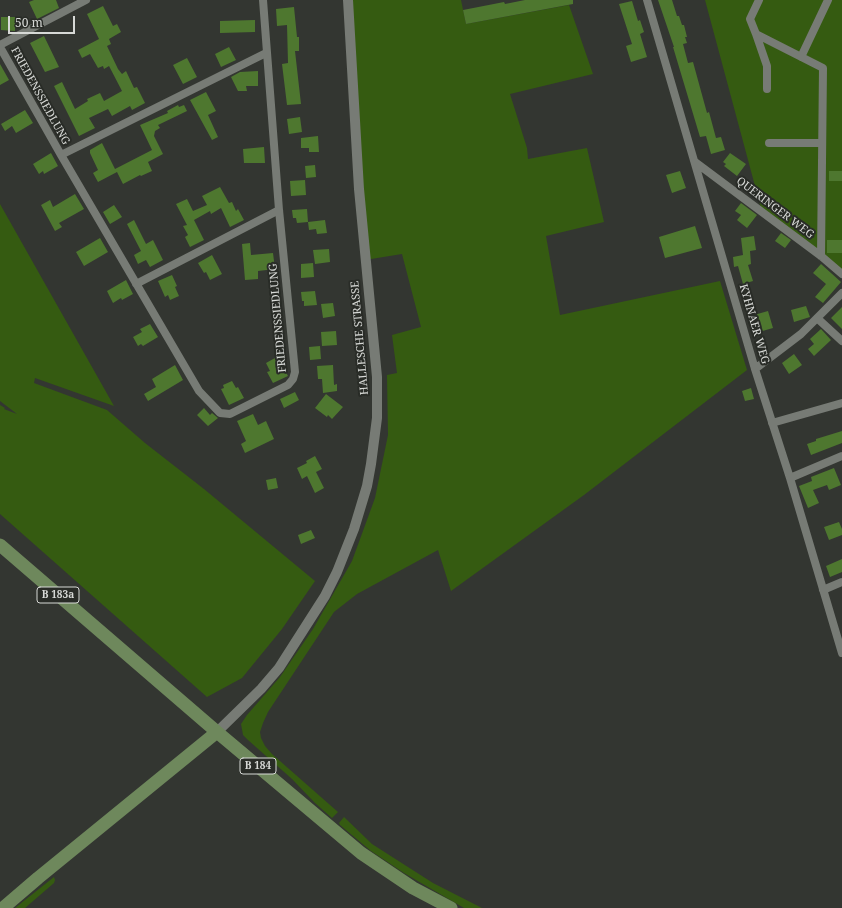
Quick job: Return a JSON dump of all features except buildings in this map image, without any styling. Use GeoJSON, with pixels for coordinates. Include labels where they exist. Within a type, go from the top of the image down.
{"type":"FeatureCollection","features":[{"type":"Feature","properties":{"kind":"main road","name":"B 183a"},"geometry":{"type":"LineString","coordinates":[[0,545],[217,732]]}},
{"type":"Feature","properties":{"kind":"main road"},"geometry":{"type":"LineString","coordinates":[[3,908],[217,732]]}},
{"type":"Feature","properties":{"kind":"main road","name":"B 184"},"geometry":{"type":"LineString","coordinates":[[217,732],[361,853],[413,888],[451,908]]}},
{"type":"Feature","properties":{"kind":"street"},"geometry":{"type":"LineString","coordinates":[[0,46],[86,0]]}},
{"type":"Feature","properties":{"kind":"street","name":"FRIEDENSSIEDLUNG"},"geometry":{"type":"LineString","coordinates":[[0,46],[61,155],[199,391],[220,413],[230,414],[288,385],[296,372],[279,210],[263,0]]}},
{"type":"Feature","properties":{"kind":"street","name":"HALLESCHE STRASSE"},"geometry":{"type":"LineString","coordinates":[[217,732],[261,689],[279,668],[325,596],[346,552],[354,530],[367,486],[371,464],[377,418],[377,376],[359,189],[348,0]]}},
{"type":"Feature","properties":{"kind":"street","name":"KYHNAER WEG"},"geometry":{"type":"LineString","coordinates":[[647,0],[755,369],[790,478],[842,653]]}},
{"type":"Feature","properties":{"kind":"street"},"geometry":{"type":"LineString","coordinates":[[760,0],[750,19],[767,66],[767,89]]}},
{"type":"Feature","properties":{"kind":"street"},"geometry":{"type":"LineString","coordinates":[[801,57],[828,0]]}},
{"type":"Feature","properties":{"kind":"street"},"geometry":{"type":"LineString","coordinates":[[756,34],[824,68],[821,256]]}},
{"type":"Feature","properties":{"kind":"street","name":"FRIEDENSSIEDLUNG"},"geometry":{"type":"LineString","coordinates":[[61,155],[266,53]]}},
{"type":"Feature","properties":{"kind":"street"},"geometry":{"type":"LineString","coordinates":[[769,143],[822,143]]}},
{"type":"Feature","properties":{"kind":"street","name":"QUERINGER WEG"},"geometry":{"type":"LineString","coordinates":[[695,162],[821,256],[842,274]]}},
{"type":"Feature","properties":{"kind":"street"},"geometry":{"type":"LineString","coordinates":[[136,284],[279,210]]}},
{"type":"Feature","properties":{"kind":"street"},"geometry":{"type":"LineString","coordinates":[[755,369],[801,334],[842,292]]}},
{"type":"Feature","properties":{"kind":"street"},"geometry":{"type":"LineString","coordinates":[[817,318],[842,341]]}},
{"type":"Feature","properties":{"kind":"street"},"geometry":{"type":"LineString","coordinates":[[772,424],[842,403]]}},
{"type":"Feature","properties":{"kind":"street"},"geometry":{"type":"LineString","coordinates":[[790,478],[842,456]]}},
{"type":"Feature","properties":{"kind":"street"},"geometry":{"type":"LineString","coordinates":[[823,590],[842,582]]}},
{"type":"Feature","properties":{"kind":"green space"},"geometry":{"type":"Polygon","coordinates":[[[348,0],[461,0],[466,24],[569,5],[593,74],[510,94],[527,148],[528,159],[587,148],[604,222],[546,236],[560,315],[720,281],[747,370],[584,495],[451,591],[438,550],[357,594],[334,612],[268,712],[260,732],[265,746],[272,754],[338,812],[332,818],[292,779],[243,735],[241,724],[280,677],[313,629],[352,561],[375,498],[388,435],[387,375],[397,373],[392,335],[421,327],[402,254],[365,260],[348,0]]]}},
{"type":"Feature","properties":{"kind":"green space"},"geometry":{"type":"Polygon","coordinates":[[[705,0],[842,0],[842,270],[762,212],[705,0]]]}},
{"type":"Feature","properties":{"kind":"green space"},"geometry":{"type":"Polygon","coordinates":[[[0,204],[114,406],[35,378],[34,383],[107,410],[145,443],[204,489],[315,581],[282,629],[242,678],[207,697],[0,514],[0,405],[5,408],[4,409],[17,414],[0,401],[0,204]]]}},
{"type":"Feature","properties":{"kind":"green space"},"geometry":{"type":"Polygon","coordinates":[[[344,817],[372,844],[433,883],[482,908],[464,908],[404,873],[371,851],[340,825],[339,823],[344,817]]]}},
{"type":"Feature","properties":{"kind":"green space"},"geometry":{"type":"Polygon","coordinates":[[[54,877],[54,883],[25,908],[15,908],[54,877]]]}}]}
